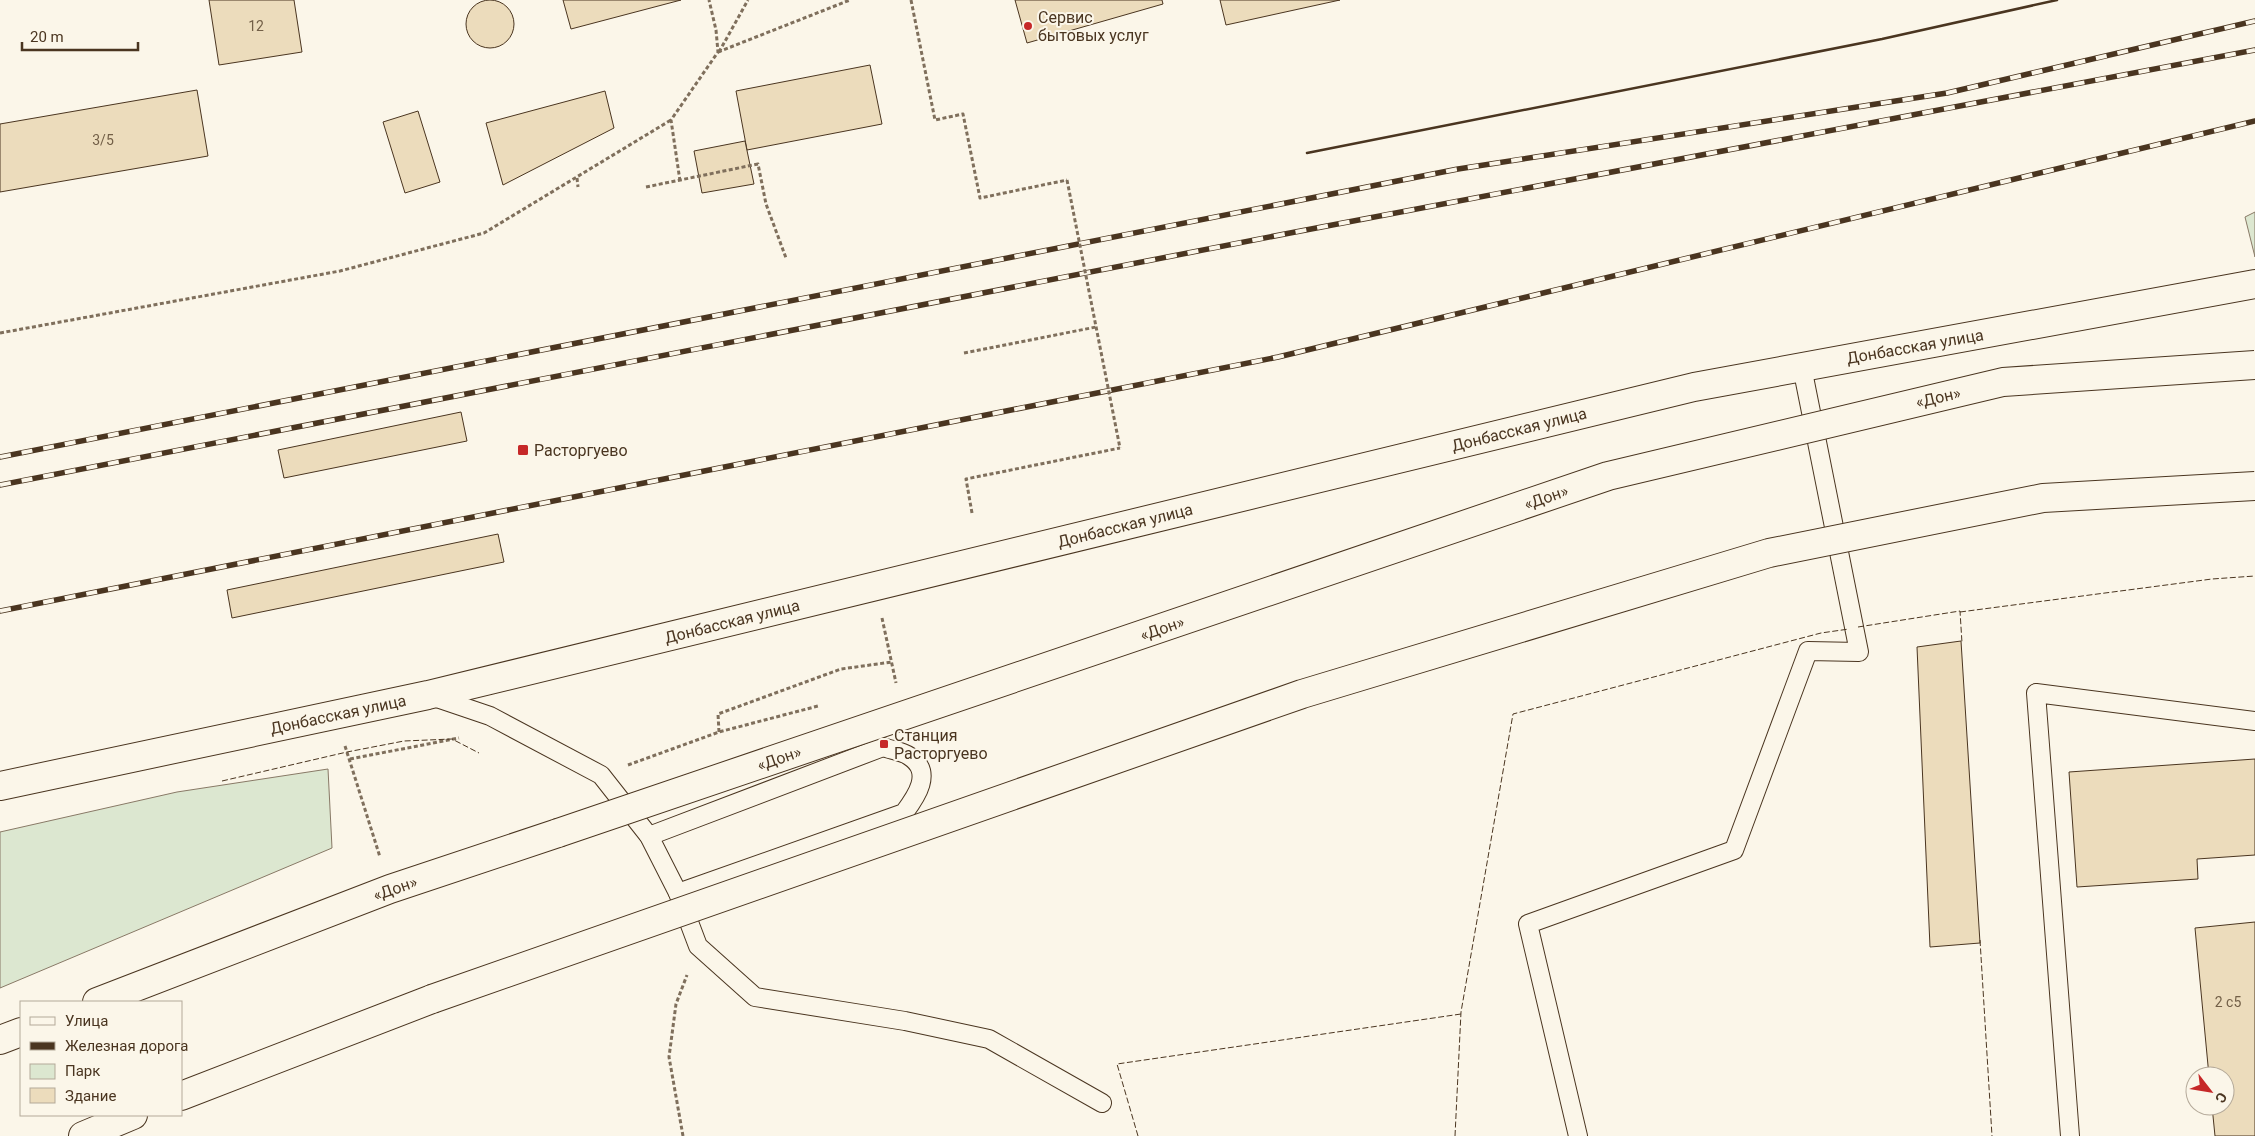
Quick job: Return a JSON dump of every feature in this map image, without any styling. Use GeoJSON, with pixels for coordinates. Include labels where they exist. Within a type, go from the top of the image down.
{"type":"FeatureCollection","features":[{"type":"Feature","properties":{"kind":"main road","name":"Донбасская улица"},"geometry":{"type":"LineString","coordinates":[[0,786],[428,695],[1694,387],[2255,284]]}},
{"type":"Feature","properties":{"kind":"main road","name":"«Дон»"},"geometry":{"type":"LineString","coordinates":[[100,1001],[390,889],[558,834],[1608,476],[2003,382],[2255,365]]}},
{"type":"Feature","properties":{"kind":"main road"},"geometry":{"type":"LineString","coordinates":[[182,1096],[432,999],[1302,694],[1769,554],[2043,498],[2255,486]]}},
{"type":"Feature","properties":{"kind":"main road"},"geometry":{"type":"LineString","coordinates":[[0,1040],[20,1032]]}},
{"type":"Feature","properties":{"kind":"main road"},"geometry":{"type":"LineString","coordinates":[[83,1136],[131,1116]]}},
{"type":"Feature","properties":{"kind":"lane"},"geometry":{"type":"LineString","coordinates":[[1578,1136],[1528,924],[1734,850],[1808,651],[1859,652],[1802,367]]}},
{"type":"Feature","properties":{"kind":"lane"},"geometry":{"type":"LineString","coordinates":[[2070,1136],[2036,693],[2255,721]]}},
{"type":"Feature","properties":{"kind":"lane"},"geometry":{"type":"LineString","coordinates":[[428,695],[490,716],[601,775],[649,836],[678,893],[698,946],[755,997],[905,1021],[989,1039],[1102,1103]]}},
{"type":"Feature","properties":{"kind":"lane"},"geometry":{"type":"LineString","coordinates":[[649,836],[883,747],[908,755],[918,764],[922,781],[918,794],[904,814],[678,893]]}},
{"type":"Feature","properties":{"kind":"path"},"geometry":{"type":"LineString","coordinates":[[709,0],[716,30],[718,52]]}},
{"type":"Feature","properties":{"kind":"path"},"geometry":{"type":"LineString","coordinates":[[0,333],[340,271],[484,233],[671,120],[718,52],[748,0]]}},
{"type":"Feature","properties":{"kind":"path"},"geometry":{"type":"LineString","coordinates":[[718,52],[850,0]]}},
{"type":"Feature","properties":{"kind":"path"},"geometry":{"type":"LineString","coordinates":[[911,0],[935,120],[963,114],[980,198],[1067,180],[1120,448],[966,479],[972,513]]}},
{"type":"Feature","properties":{"kind":"path"},"geometry":{"type":"LineString","coordinates":[[671,120],[680,181]]}},
{"type":"Feature","properties":{"kind":"path"},"geometry":{"type":"LineString","coordinates":[[646,187],[758,164],[766,204],[786,258]]}},
{"type":"Feature","properties":{"kind":"path"},"geometry":{"type":"LineString","coordinates":[[577,178],[578,187]]}},
{"type":"Feature","properties":{"kind":"path"},"geometry":{"type":"LineString","coordinates":[[964,353],[1096,327]]}},
{"type":"Feature","properties":{"kind":"path"},"geometry":{"type":"LineString","coordinates":[[719,732],[718,714],[841,669],[892,662],[880,610]]}},
{"type":"Feature","properties":{"kind":"path"},"geometry":{"type":"LineString","coordinates":[[601,775],[719,732],[821,705]]}},
{"type":"Feature","properties":{"kind":"path"},"geometry":{"type":"LineString","coordinates":[[350,759],[462,737]]}},
{"type":"Feature","properties":{"kind":"path"},"geometry":{"type":"LineString","coordinates":[[345,745],[390,889]]}},
{"type":"Feature","properties":{"kind":"path"},"geometry":{"type":"LineString","coordinates":[[683,1136],[669,1057],[676,1004],[698,946]]}},
{"type":"Feature","properties":{"kind":"green space"},"geometry":{"type":"Polygon","coordinates":[[[2255,212],[2255,257],[2245,217],[2255,212]]]}},
{"type":"Feature","properties":{"kind":"green space"},"geometry":{"type":"Polygon","coordinates":[[[328,769],[332,848],[0,988],[0,832],[177,792],[328,769]]]}},
{"type":"Feature","properties":{"kind":"building"},"geometry":{"type":"Polygon","coordinates":[[[209,0],[294,0],[302,52],[219,65],[209,0]]]}},
{"type":"Feature","properties":{"kind":"building"},"geometry":{"type":"Polygon","coordinates":[[[485,0],[495,0],[507,7],[514,19],[514,29],[507,41],[495,48],[485,48],[477,44],[470,37],[466,29],[466,19],[470,11],[477,4],[485,0]]]}},
{"type":"Feature","properties":{"kind":"building"},"geometry":{"type":"Polygon","coordinates":[[[563,0],[681,0],[571,29],[563,0]]]}},
{"type":"Feature","properties":{"kind":"building"},"geometry":{"type":"Polygon","coordinates":[[[1015,0],[1162,0],[1163,4],[1027,43],[1015,0]]]}},
{"type":"Feature","properties":{"kind":"building"},"geometry":{"type":"Polygon","coordinates":[[[1220,0],[1340,0],[1226,25],[1220,0]]]}},
{"type":"Feature","properties":{"kind":"building"},"geometry":{"type":"Polygon","coordinates":[[[870,65],[882,124],[747,150],[736,91],[870,65]]]}},
{"type":"Feature","properties":{"kind":"building"},"geometry":{"type":"Polygon","coordinates":[[[197,90],[208,156],[0,192],[0,124],[197,90]]]}},
{"type":"Feature","properties":{"kind":"building"},"geometry":{"type":"Polygon","coordinates":[[[605,91],[614,128],[503,185],[486,123],[605,91]]]}},
{"type":"Feature","properties":{"kind":"building"},"geometry":{"type":"Polygon","coordinates":[[[418,111],[440,182],[405,193],[383,122],[418,111]]]}},
{"type":"Feature","properties":{"kind":"building"},"geometry":{"type":"Polygon","coordinates":[[[745,141],[754,184],[702,193],[694,151],[745,141]]]}},
{"type":"Feature","properties":{"kind":"building"},"geometry":{"type":"Polygon","coordinates":[[[461,412],[467,441],[284,478],[278,450],[461,412]]]}},
{"type":"Feature","properties":{"kind":"building"},"geometry":{"type":"Polygon","coordinates":[[[498,534],[504,562],[232,618],[227,590],[498,534]]]}},
{"type":"Feature","properties":{"kind":"building"},"geometry":{"type":"Polygon","coordinates":[[[1961,641],[1980,943],[1930,947],[1917,647],[1961,641]]]}},
{"type":"Feature","properties":{"kind":"building"},"geometry":{"type":"Polygon","coordinates":[[[2255,759],[2255,855],[2197,859],[2198,879],[2077,887],[2069,772],[2255,759]]]}},
{"type":"Feature","properties":{"kind":"building"},"geometry":{"type":"Polygon","coordinates":[[[2255,922],[2255,1136],[2215,1136],[2213,1116],[2235,1116],[2235,1066],[2208,1066],[2195,928],[2255,922]]]}},
{"type":"Feature","properties":{"kind":"railway"},"geometry":{"type":"LineString","coordinates":[[0,457],[1458,169],[1947,93],[2255,21]]}},
{"type":"Feature","properties":{"kind":"railway"},"geometry":{"type":"LineString","coordinates":[[0,485],[1290,233],[2255,50]]}},
{"type":"Feature","properties":{"kind":"railway"},"geometry":{"type":"LineString","coordinates":[[0,611],[1278,357],[2255,121]]}},
{"type":"Feature","properties":{"kind":"fence"},"geometry":{"type":"LineString","coordinates":[[1960,612],[2212,579],[2255,576]]}},
{"type":"Feature","properties":{"kind":"fence"},"geometry":{"type":"LineString","coordinates":[[1858,627],[1960,611],[1962,643]]}},
{"type":"Feature","properties":{"kind":"fence"},"geometry":{"type":"LineString","coordinates":[[1455,1136],[1461,1012],[1513,714],[1821,633],[1849,629]]}},
{"type":"Feature","properties":{"kind":"fence"},"geometry":{"type":"LineString","coordinates":[[222,781],[404,741],[452,739],[479,753]]}},
{"type":"Feature","properties":{"kind":"fence"},"geometry":{"type":"LineString","coordinates":[[1980,940],[1992,1136]]}},
{"type":"Feature","properties":{"kind":"fence"},"geometry":{"type":"LineString","coordinates":[[1138,1136],[1117,1064],[1461,1014]]}},
{"type":"Feature","properties":{"kind":"wall"},"geometry":{"type":"LineString","coordinates":[[1307,153],[1882,39],[2057,0]]}},
{"type":"Feature","properties":{"kind":"place","name":"Сервис бытовых услуг"},"geometry":{"type":"Point","coordinates":[1028,26]}},
{"type":"Feature","properties":{"kind":"place","name":"Расторгуево"},"geometry":{"type":"Point","coordinates":[523,450]}},
{"type":"Feature","properties":{"kind":"place","name":"Станция Расторгуево"},"geometry":{"type":"Point","coordinates":[884,744]}}]}
